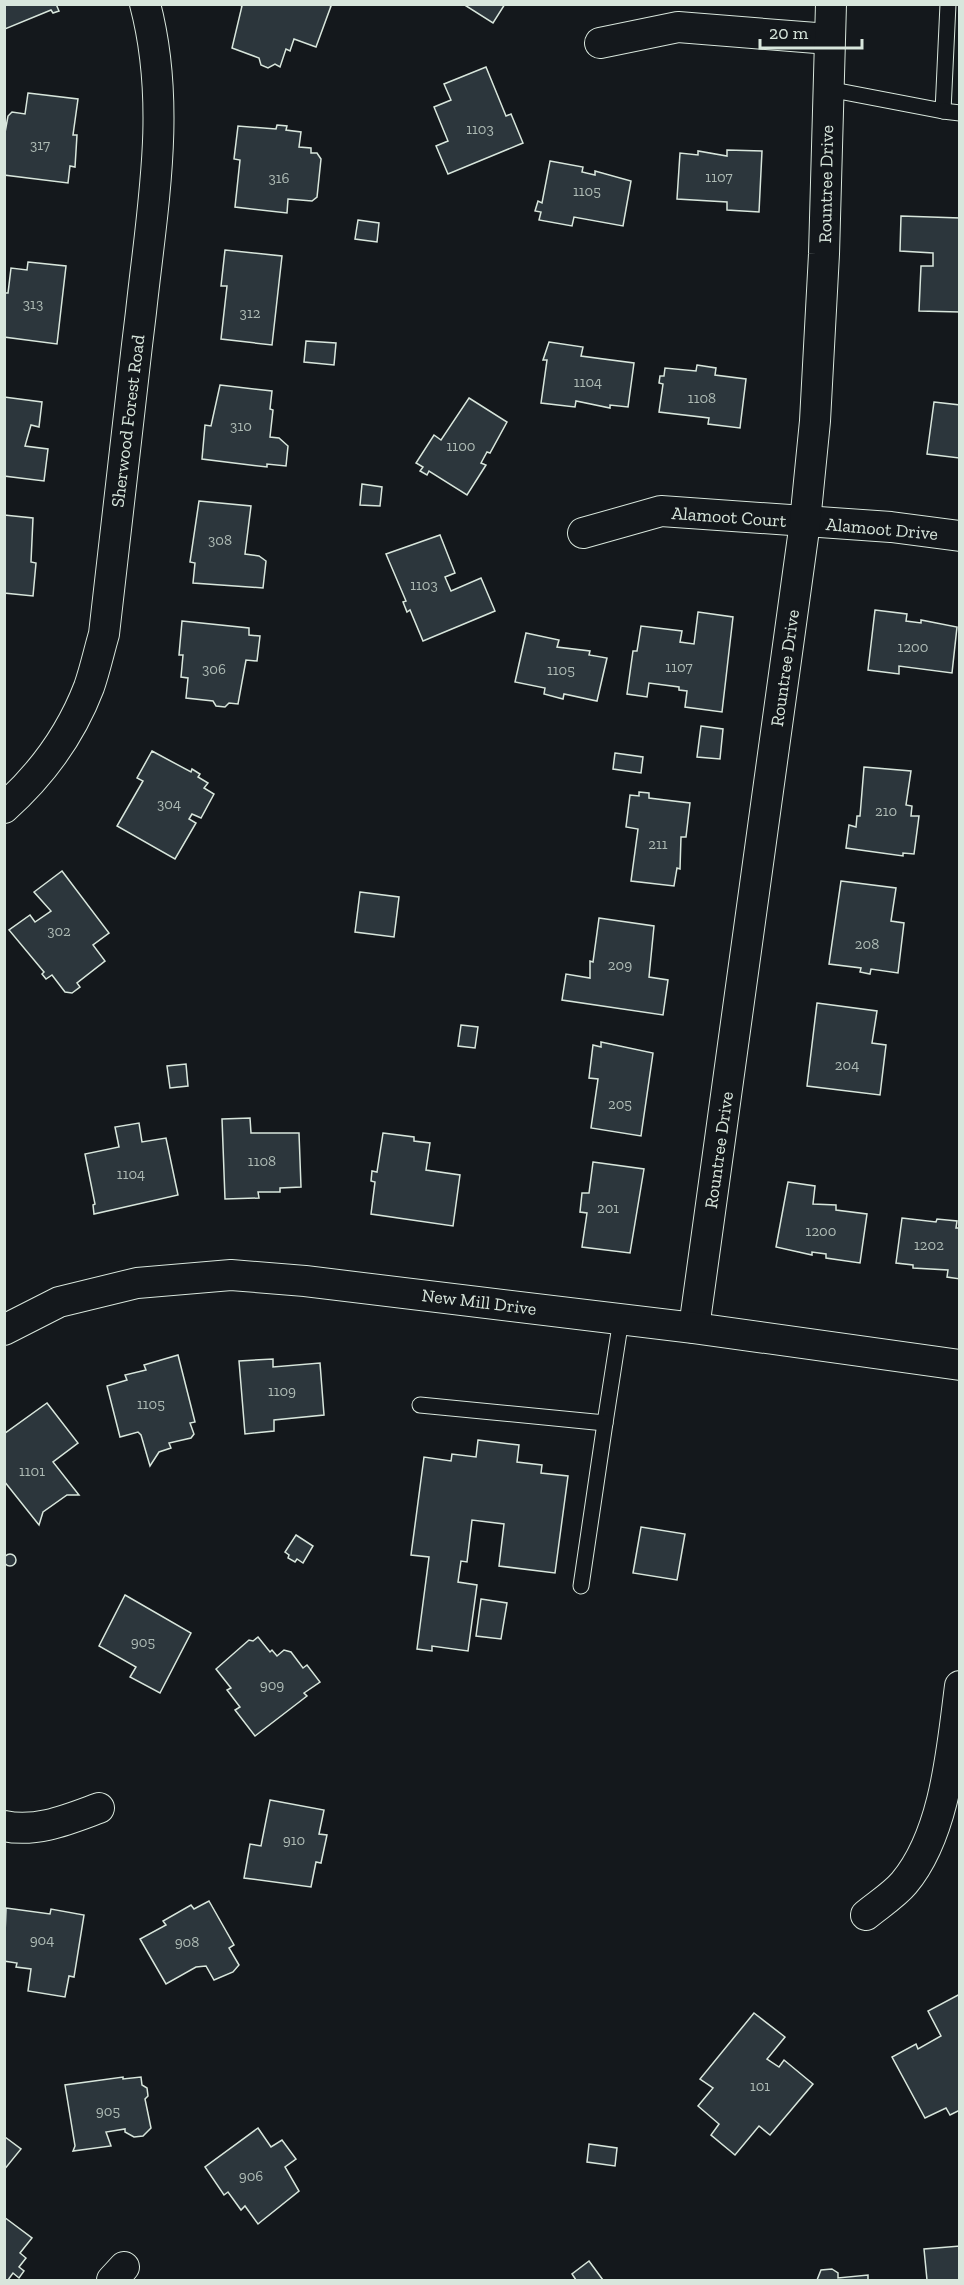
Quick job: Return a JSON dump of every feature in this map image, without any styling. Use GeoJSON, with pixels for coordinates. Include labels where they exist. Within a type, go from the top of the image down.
{"type":"FeatureCollection","features":[{"type":"Feature","properties":{"kind":"street","name":"Sherwood Forest Road"},"geometry":{"type":"LineString","coordinates":[[4,808],[29,786],[63,740],[89,687],[104,633],[156,188],[159,86],[153,33],[145,4]]}},
{"type":"Feature","properties":{"kind":"street","name":"Rountree Drive"},"geometry":{"type":"LineString","coordinates":[[694,1328],[805,522],[815,421],[824,254],[831,4]]}},
{"type":"Feature","properties":{"kind":"street"},"geometry":{"type":"LineString","coordinates":[[600,43],[678,27],[829,39]]}},
{"type":"Feature","properties":{"kind":"street","name":"Alamoot Court"},"geometry":{"type":"LineString","coordinates":[[583,533],[661,512],[805,522]]}},
{"type":"Feature","properties":{"kind":"street","name":"Alamoot Drive"},"geometry":{"type":"LineString","coordinates":[[805,522],[891,527],[960,536]]}},
{"type":"Feature","properties":{"kind":"street","name":"New Mill Drive"},"geometry":{"type":"LineString","coordinates":[[4,1330],[59,1302],[137,1283],[231,1275],[305,1281],[694,1328],[960,1365]]}},
{"type":"Feature","properties":{"kind":"street"},"geometry":{"type":"LineString","coordinates":[[866,1915],[904,1883],[924,1852],[938,1811],[949,1761],[960,1686]]}},
{"type":"Feature","properties":{"kind":"street"},"geometry":{"type":"LineString","coordinates":[[4,1826],[18,1829],[56,1823],[99,1808]]}},
{"type":"Feature","properties":{"kind":"lane"},"geometry":{"type":"LineString","coordinates":[[943,111],[948,4]]}},
{"type":"Feature","properties":{"kind":"lane"},"geometry":{"type":"LineString","coordinates":[[828,89],[960,113]]}},
{"type":"Feature","properties":{"kind":"lane"},"geometry":{"type":"LineString","coordinates":[[581,1586],[621,1319]]}},
{"type":"Feature","properties":{"kind":"lane"},"geometry":{"type":"LineString","coordinates":[[420,1405],[605,1423]]}},
{"type":"Feature","properties":{"kind":"building"},"geometry":{"type":"Polygon","coordinates":[[[4,4],[56,4],[59,11],[53,13],[51,10],[5,29],[4,4]]]}},
{"type":"Feature","properties":{"kind":"building"},"geometry":{"type":"Polygon","coordinates":[[[238,4],[327,4],[331,6],[316,47],[294,39],[290,51],[286,49],[280,67],[275,64],[268,68],[261,65],[259,58],[232,48],[242,6],[238,4]]]}},
{"type":"Feature","properties":{"kind":"building"},"geometry":{"type":"Polygon","coordinates":[[[463,4],[505,4],[493,23],[463,4]]]}},
{"type":"Feature","properties":{"kind":"building"},"geometry":{"type":"Polygon","coordinates":[[[486,67],[506,116],[511,114],[523,143],[448,174],[436,146],[448,141],[434,107],[451,100],[444,84],[486,67]]]}},
{"type":"Feature","properties":{"kind":"building"},"geometry":{"type":"Polygon","coordinates":[[[28,93],[78,99],[73,135],[77,135],[75,167],[70,166],[68,183],[4,175],[4,138],[8,116],[12,112],[25,114],[28,93]]]}},
{"type":"Feature","properties":{"kind":"building"},"geometry":{"type":"Polygon","coordinates":[[[277,125],[287,126],[286,130],[301,132],[299,147],[311,148],[311,153],[317,153],[321,159],[317,197],[312,201],[288,199],[287,213],[235,207],[240,160],[234,159],[238,126],[276,129],[277,125]]]}},
{"type":"Feature","properties":{"kind":"building"},"geometry":{"type":"Polygon","coordinates":[[[727,150],[762,151],[759,212],[727,210],[727,202],[677,199],[680,153],[698,155],[698,151],[727,156],[727,150]]]}},
{"type":"Feature","properties":{"kind":"building"},"geometry":{"type":"Polygon","coordinates":[[[550,161],[583,167],[582,172],[595,175],[595,171],[631,181],[623,226],[574,217],[572,226],[539,220],[541,212],[535,211],[538,201],[542,203],[550,161]]]}},
{"type":"Feature","properties":{"kind":"building"},"geometry":{"type":"Polygon","coordinates":[[[901,216],[960,218],[960,312],[919,311],[921,266],[933,266],[933,253],[900,251],[901,216]]]}},
{"type":"Feature","properties":{"kind":"building"},"geometry":{"type":"Polygon","coordinates":[[[358,220],[379,223],[377,242],[355,239],[358,220]]]}},
{"type":"Feature","properties":{"kind":"building"},"geometry":{"type":"Polygon","coordinates":[[[225,250],[282,256],[272,345],[221,339],[227,286],[221,286],[225,250]]]}},
{"type":"Feature","properties":{"kind":"building"},"geometry":{"type":"Polygon","coordinates":[[[28,262],[66,266],[57,344],[4,337],[4,293],[8,293],[11,268],[27,270],[28,262]]]}},
{"type":"Feature","properties":{"kind":"building"},"geometry":{"type":"Polygon","coordinates":[[[306,341],[336,343],[334,365],[304,362],[306,341]]]}},
{"type":"Feature","properties":{"kind":"building"},"geometry":{"type":"Polygon","coordinates":[[[549,342],[583,347],[581,356],[634,363],[628,407],[610,405],[610,408],[576,401],[575,407],[541,403],[547,360],[543,360],[549,342]]]}},
{"type":"Feature","properties":{"kind":"building"},"geometry":{"type":"Polygon","coordinates":[[[697,365],[716,368],[715,375],[746,379],[740,428],[708,424],[709,418],[659,412],[663,384],[659,383],[660,376],[664,376],[665,368],[696,371],[697,365]]]}},
{"type":"Feature","properties":{"kind":"building"},"geometry":{"type":"Polygon","coordinates":[[[220,385],[272,391],[270,409],[273,410],[270,437],[279,438],[288,446],[286,466],[267,464],[267,467],[202,459],[205,425],[211,426],[220,385]]]}},
{"type":"Feature","properties":{"kind":"building"},"geometry":{"type":"Polygon","coordinates":[[[4,397],[42,402],[39,427],[31,425],[25,446],[48,449],[44,481],[4,476],[4,397]]]}},
{"type":"Feature","properties":{"kind":"building"},"geometry":{"type":"Polygon","coordinates":[[[469,398],[507,422],[490,453],[487,452],[481,463],[486,465],[467,495],[429,471],[427,475],[420,471],[423,467],[416,463],[434,435],[441,440],[469,398]]]}},
{"type":"Feature","properties":{"kind":"building"},"geometry":{"type":"Polygon","coordinates":[[[934,402],[960,405],[959,458],[927,454],[934,402]]]}},
{"type":"Feature","properties":{"kind":"building"},"geometry":{"type":"Polygon","coordinates":[[[362,484],[382,487],[380,506],[360,505],[362,484]]]}},
{"type":"Feature","properties":{"kind":"building"},"geometry":{"type":"Polygon","coordinates":[[[199,501],[251,506],[245,554],[259,556],[266,561],[263,588],[193,583],[195,563],[190,562],[199,501]]]}},
{"type":"Feature","properties":{"kind":"building"},"geometry":{"type":"Polygon","coordinates":[[[4,515],[33,518],[31,562],[36,563],[33,596],[4,593],[4,515]]]}},
{"type":"Feature","properties":{"kind":"building"},"geometry":{"type":"Polygon","coordinates":[[[440,535],[455,573],[445,577],[451,591],[481,578],[495,611],[423,641],[410,610],[407,612],[403,602],[406,601],[386,554],[440,535]]]}},
{"type":"Feature","properties":{"kind":"building"},"geometry":{"type":"Polygon","coordinates":[[[875,610],[907,614],[906,621],[921,623],[921,620],[957,627],[952,673],[899,666],[899,674],[868,670],[875,610]]]}},
{"type":"Feature","properties":{"kind":"building"},"geometry":{"type":"Polygon","coordinates":[[[698,612],[733,617],[722,712],[685,707],[687,691],[679,690],[679,687],[649,683],[647,697],[627,694],[633,651],[637,651],[641,626],[682,631],[680,642],[694,644],[698,612]]]}},
{"type":"Feature","properties":{"kind":"building"},"geometry":{"type":"Polygon","coordinates":[[[182,621],[249,628],[249,635],[260,636],[257,661],[246,660],[238,704],[229,703],[225,707],[216,706],[213,701],[186,698],[188,678],[181,677],[183,655],[179,655],[182,621]]]}},
{"type":"Feature","properties":{"kind":"building"},"geometry":{"type":"Polygon","coordinates":[[[526,633],[559,640],[557,647],[590,651],[589,655],[607,658],[597,701],[564,694],[563,699],[544,694],[545,688],[515,682],[526,633]]]}},
{"type":"Feature","properties":{"kind":"building"},"geometry":{"type":"Polygon","coordinates":[[[701,726],[723,729],[720,759],[697,757],[701,726]]]}},
{"type":"Feature","properties":{"kind":"building"},"geometry":{"type":"Polygon","coordinates":[[[152,751],[191,772],[192,769],[200,774],[198,777],[208,783],[204,788],[214,794],[201,818],[192,814],[189,819],[196,823],[175,859],[117,826],[143,781],[137,778],[152,751]]]}},
{"type":"Feature","properties":{"kind":"building"},"geometry":{"type":"Polygon","coordinates":[[[615,753],[643,757],[641,773],[613,769],[615,753]]]}},
{"type":"Feature","properties":{"kind":"building"},"geometry":{"type":"Polygon","coordinates":[[[864,767],[911,771],[906,805],[912,806],[911,816],[919,816],[914,854],[903,853],[903,856],[846,848],[849,825],[856,827],[857,816],[860,816],[864,767]]]}},
{"type":"Feature","properties":{"kind":"building"},"geometry":{"type":"Polygon","coordinates":[[[639,792],[649,793],[649,798],[690,803],[686,837],[681,837],[680,869],[677,868],[674,886],[631,881],[638,829],[626,827],[630,795],[639,796],[639,792]]]}},
{"type":"Feature","properties":{"kind":"building"},"geometry":{"type":"Polygon","coordinates":[[[62,871],[109,933],[93,945],[105,961],[77,983],[80,987],[72,993],[65,992],[52,975],[46,979],[42,974],[44,972],[9,930],[30,915],[35,922],[51,911],[34,892],[62,871]]]}},
{"type":"Feature","properties":{"kind":"building"},"geometry":{"type":"Polygon","coordinates":[[[841,881],[896,888],[891,921],[904,923],[898,973],[871,969],[870,974],[860,972],[861,968],[829,964],[841,881]]]}},
{"type":"Feature","properties":{"kind":"building"},"geometry":{"type":"Polygon","coordinates":[[[360,892],[399,897],[394,937],[355,932],[360,892]]]}},
{"type":"Feature","properties":{"kind":"building"},"geometry":{"type":"Polygon","coordinates":[[[599,918],[654,926],[649,977],[668,980],[663,1015],[562,1000],[566,974],[590,978],[590,961],[593,962],[599,918]]]}},
{"type":"Feature","properties":{"kind":"building"},"geometry":{"type":"Polygon","coordinates":[[[817,1003],[877,1011],[872,1043],[886,1045],[880,1095],[807,1086],[817,1003]]]}},
{"type":"Feature","properties":{"kind":"building"},"geometry":{"type":"Polygon","coordinates":[[[461,1025],[478,1027],[475,1048],[458,1046],[461,1025]]]}},
{"type":"Feature","properties":{"kind":"building"},"geometry":{"type":"Polygon","coordinates":[[[601,1042],[653,1053],[641,1136],[591,1128],[598,1079],[589,1078],[593,1045],[601,1047],[601,1042]]]}},
{"type":"Feature","properties":{"kind":"building"},"geometry":{"type":"Polygon","coordinates":[[[186,1064],[188,1086],[170,1088],[167,1066],[186,1064]]]}},
{"type":"Feature","properties":{"kind":"building"},"geometry":{"type":"Polygon","coordinates":[[[250,1118],[251,1133],[299,1133],[301,1187],[280,1188],[280,1192],[258,1192],[259,1198],[225,1199],[222,1119],[250,1118]]]}},
{"type":"Feature","properties":{"kind":"building"},"geometry":{"type":"Polygon","coordinates":[[[139,1123],[142,1142],[166,1138],[178,1195],[94,1214],[93,1205],[95,1204],[85,1154],[119,1147],[115,1127],[139,1123]]]}},
{"type":"Feature","properties":{"kind":"building"},"geometry":{"type":"Polygon","coordinates":[[[383,1133],[414,1137],[414,1141],[430,1143],[426,1170],[460,1175],[453,1226],[371,1214],[375,1182],[371,1181],[372,1171],[377,1172],[383,1133]]]}},
{"type":"Feature","properties":{"kind":"building"},"geometry":{"type":"Polygon","coordinates":[[[593,1162],[644,1169],[630,1253],[582,1247],[587,1213],[580,1212],[582,1193],[589,1193],[593,1162]]]}},
{"type":"Feature","properties":{"kind":"building"},"geometry":{"type":"Polygon","coordinates":[[[788,1182],[815,1186],[813,1204],[836,1205],[836,1210],[867,1214],[860,1263],[826,1258],[826,1254],[812,1252],[812,1255],[776,1247],[788,1182]]]}},
{"type":"Feature","properties":{"kind":"building"},"geometry":{"type":"Polygon","coordinates":[[[902,1218],[936,1222],[937,1219],[957,1221],[956,1228],[960,1228],[960,1279],[947,1277],[948,1270],[913,1268],[913,1265],[896,1263],[902,1218]]]}},
{"type":"Feature","properties":{"kind":"building"},"geometry":{"type":"Polygon","coordinates":[[[178,1355],[195,1422],[190,1423],[194,1434],[191,1438],[169,1443],[171,1448],[159,1452],[150,1466],[141,1435],[138,1432],[120,1437],[107,1386],[127,1380],[125,1375],[146,1370],[144,1365],[178,1355]]]}},
{"type":"Feature","properties":{"kind":"building"},"geometry":{"type":"Polygon","coordinates":[[[273,1359],[273,1367],[320,1363],[324,1415],[274,1420],[274,1431],[245,1434],[239,1361],[273,1359]]]}},
{"type":"Feature","properties":{"kind":"building"},"geometry":{"type":"Polygon","coordinates":[[[47,1403],[78,1443],[53,1462],[79,1495],[67,1495],[43,1512],[39,1525],[4,1481],[4,1434],[47,1403]]]}},
{"type":"Feature","properties":{"kind":"building"},"geometry":{"type":"Polygon","coordinates":[[[478,1440],[519,1445],[517,1462],[542,1465],[541,1473],[568,1476],[555,1573],[499,1566],[504,1524],[472,1520],[467,1562],[461,1561],[458,1582],[477,1585],[468,1651],[432,1646],[432,1651],[417,1649],[429,1557],[411,1555],[424,1457],[451,1461],[452,1454],[476,1457],[478,1440]]]}},
{"type":"Feature","properties":{"kind":"building"},"geometry":{"type":"Polygon","coordinates":[[[641,1527],[685,1534],[677,1580],[633,1573],[641,1527]]]}},
{"type":"Feature","properties":{"kind":"building"},"geometry":{"type":"Polygon","coordinates":[[[296,1535],[313,1546],[303,1563],[297,1559],[295,1562],[288,1558],[289,1555],[285,1552],[296,1535]]]}},
{"type":"Feature","properties":{"kind":"building"},"geometry":{"type":"Polygon","coordinates":[[[12,1554],[15,1555],[15,1565],[8,1566],[5,1565],[4,1558],[5,1555],[12,1554]]]}},
{"type":"Feature","properties":{"kind":"building"},"geometry":{"type":"Polygon","coordinates":[[[125,1595],[191,1633],[160,1693],[130,1677],[136,1667],[99,1646],[125,1595]]]}},
{"type":"Feature","properties":{"kind":"building"},"geometry":{"type":"Polygon","coordinates":[[[481,1599],[507,1603],[501,1639],[476,1636],[481,1599]]]}},
{"type":"Feature","properties":{"kind":"building"},"geometry":{"type":"Polygon","coordinates":[[[258,1637],[270,1652],[272,1650],[277,1656],[284,1650],[291,1652],[303,1668],[307,1665],[320,1682],[304,1693],[307,1696],[255,1736],[235,1710],[240,1707],[227,1690],[231,1688],[216,1669],[249,1640],[253,1641],[258,1637]]]}},
{"type":"Feature","properties":{"kind":"building"},"geometry":{"type":"Polygon","coordinates":[[[270,1800],[324,1810],[319,1834],[327,1835],[321,1863],[316,1862],[311,1887],[244,1878],[250,1844],[261,1846],[270,1800]]]}},
{"type":"Feature","properties":{"kind":"building"},"geometry":{"type":"Polygon","coordinates":[[[209,1901],[234,1945],[229,1948],[239,1965],[233,1972],[214,1980],[206,1966],[196,1967],[166,1984],[140,1939],[166,1925],[163,1921],[191,1905],[194,1909],[209,1901]]]}},
{"type":"Feature","properties":{"kind":"building"},"geometry":{"type":"Polygon","coordinates":[[[6,1908],[50,1914],[51,1909],[84,1915],[74,1977],[69,1976],[65,1997],[28,1991],[31,1969],[16,1967],[17,1963],[4,1961],[6,1908]]]}},
{"type":"Feature","properties":{"kind":"building"},"geometry":{"type":"Polygon","coordinates":[[[960,1994],[960,2110],[950,2115],[946,2108],[925,2118],[892,2057],[916,2044],[918,2049],[941,2036],[928,2011],[960,1994]]]}},
{"type":"Feature","properties":{"kind":"building"},"geometry":{"type":"Polygon","coordinates":[[[754,2013],[785,2037],[767,2059],[779,2067],[784,2060],[813,2084],[770,2135],[759,2126],[735,2155],[711,2135],[719,2124],[698,2106],[713,2088],[700,2079],[754,2013]]]}},
{"type":"Feature","properties":{"kind":"building"},"geometry":{"type":"Polygon","coordinates":[[[123,2077],[123,2079],[141,2077],[142,2085],[147,2088],[148,2096],[145,2099],[151,2128],[143,2136],[134,2137],[125,2132],[125,2129],[106,2132],[111,2146],[73,2151],[75,2146],[65,2085],[123,2077]]]}},
{"type":"Feature","properties":{"kind":"building"},"geometry":{"type":"Polygon","coordinates":[[[258,2128],[271,2147],[282,2140],[296,2159],[285,2167],[299,2191],[258,2224],[245,2206],[241,2210],[228,2192],[224,2195],[205,2167],[258,2128]]]}},
{"type":"Feature","properties":{"kind":"building"},"geometry":{"type":"Polygon","coordinates":[[[4,2137],[21,2149],[4,2170],[4,2137]]]}},
{"type":"Feature","properties":{"kind":"building"},"geometry":{"type":"Polygon","coordinates":[[[589,2144],[617,2148],[615,2166],[587,2162],[589,2144]]]}},
{"type":"Feature","properties":{"kind":"building"},"geometry":{"type":"Polygon","coordinates":[[[4,2217],[32,2238],[20,2253],[26,2258],[19,2267],[24,2271],[19,2278],[13,2273],[8,2280],[4,2280],[4,2217]]]}},
{"type":"Feature","properties":{"kind":"building"},"geometry":{"type":"Polygon","coordinates":[[[960,2246],[960,2280],[927,2280],[924,2249],[960,2246]]]}},
{"type":"Feature","properties":{"kind":"building"},"geometry":{"type":"Polygon","coordinates":[[[589,2261],[603,2280],[576,2280],[572,2274],[589,2261]]]}},
{"type":"Feature","properties":{"kind":"building"},"geometry":{"type":"Polygon","coordinates":[[[832,2269],[838,2273],[838,2278],[868,2275],[868,2280],[817,2280],[821,2270],[832,2269]]]}}]}
